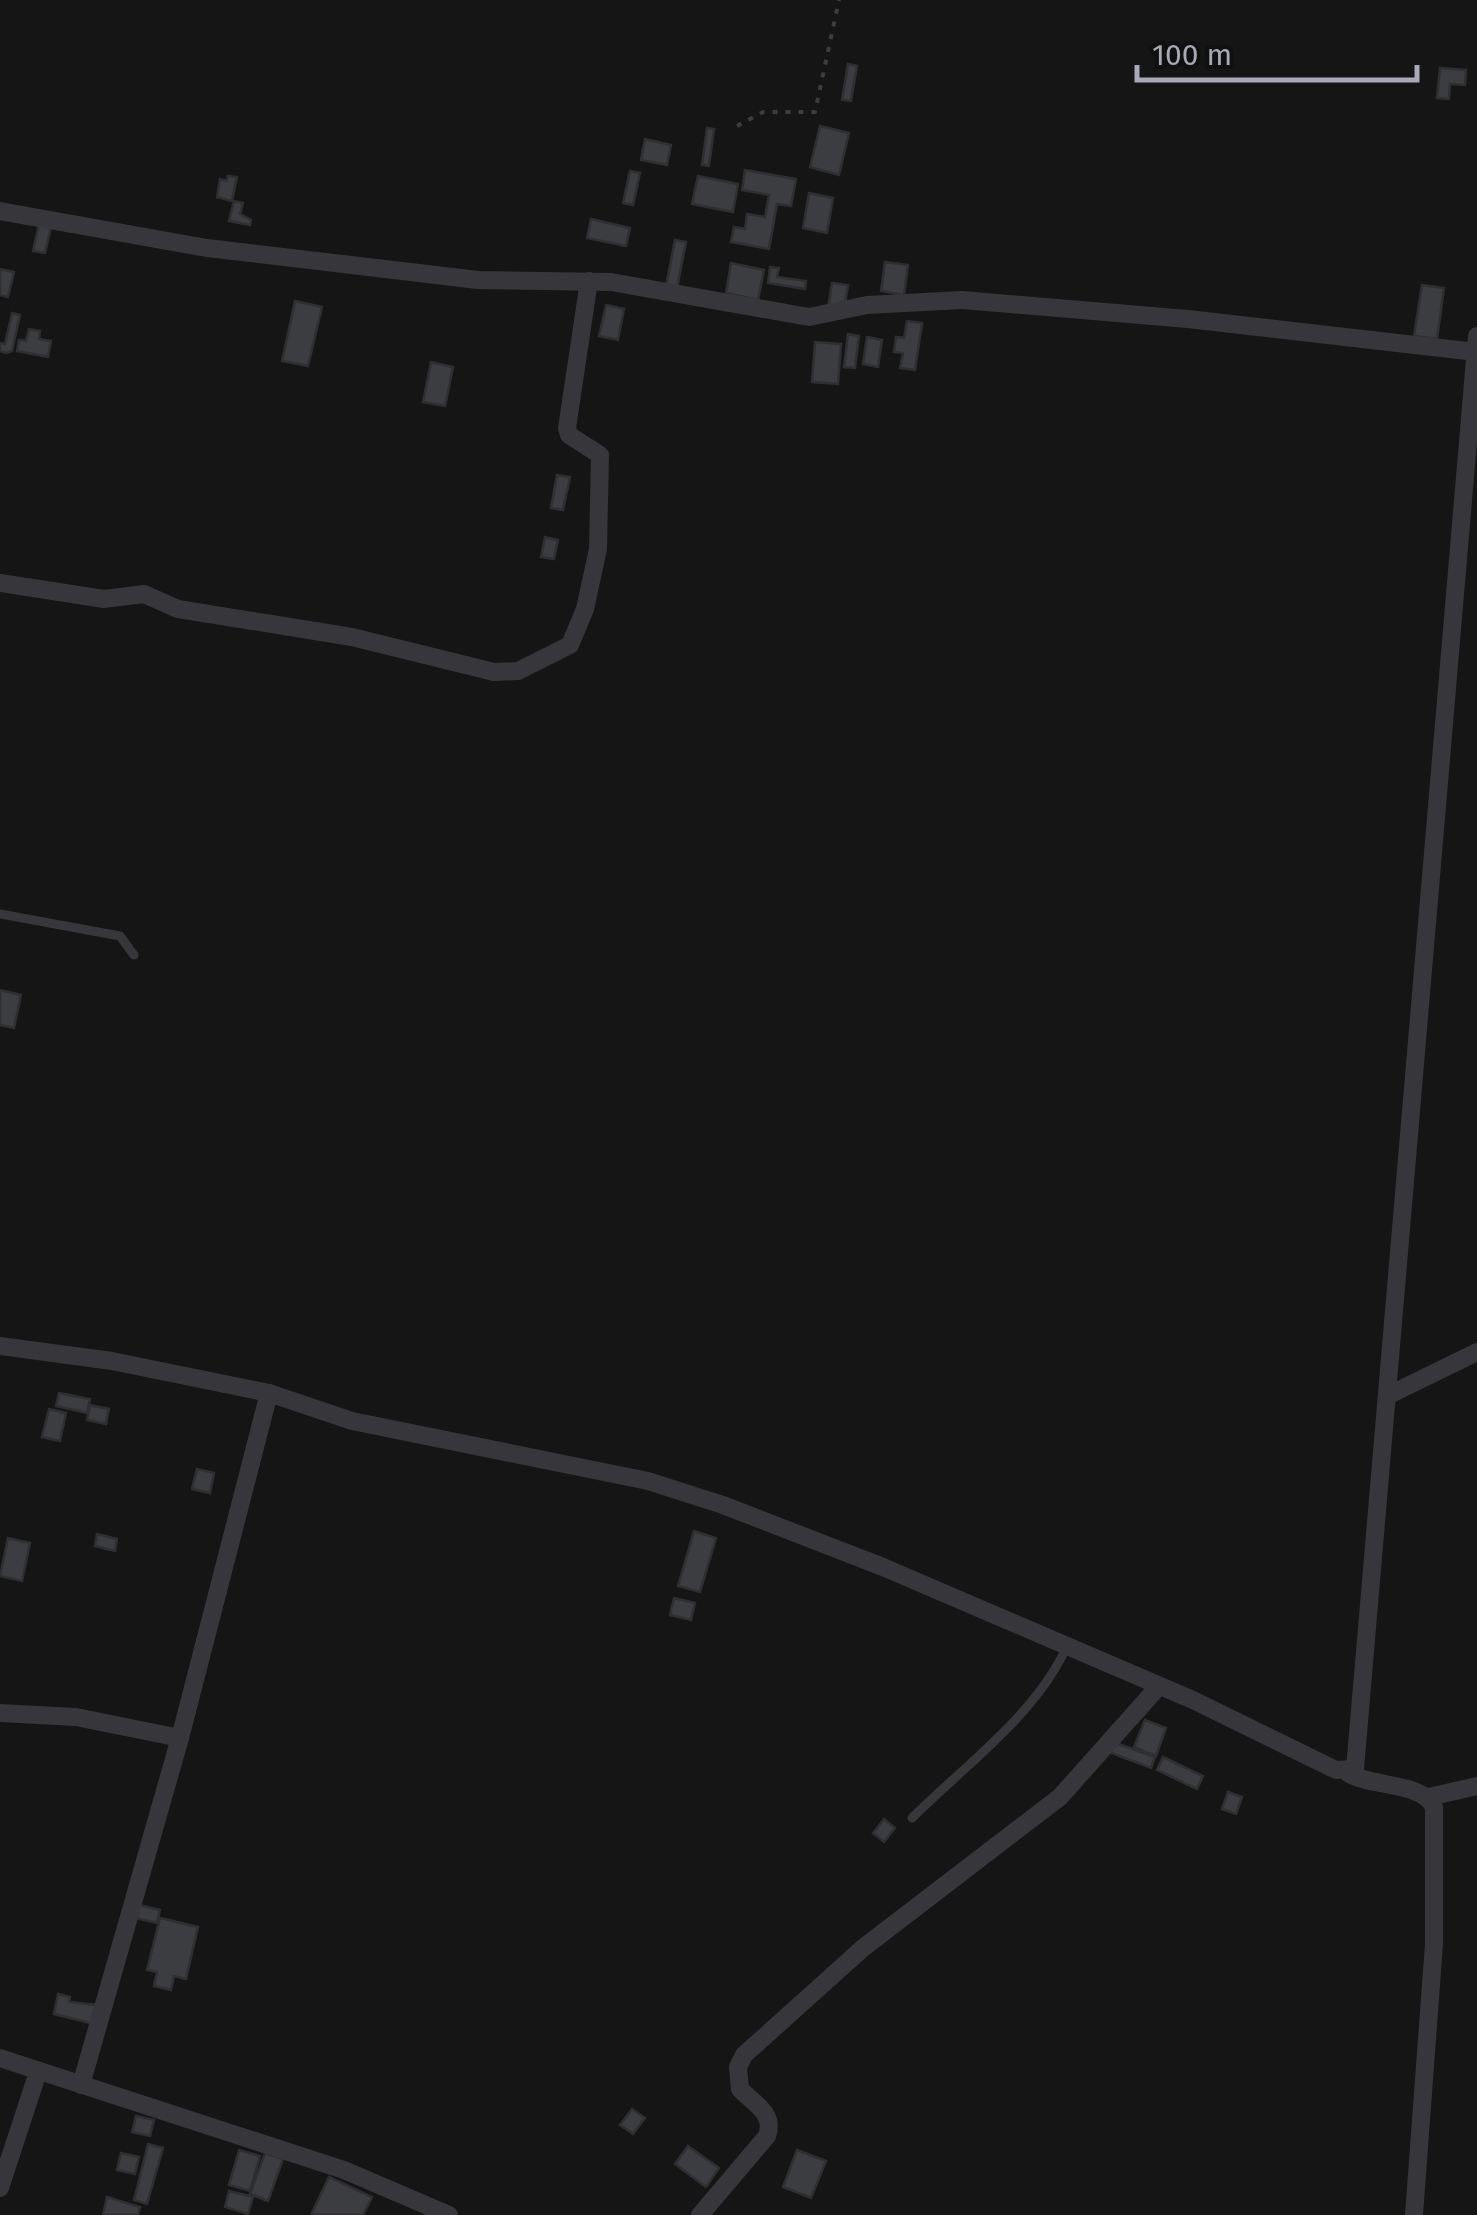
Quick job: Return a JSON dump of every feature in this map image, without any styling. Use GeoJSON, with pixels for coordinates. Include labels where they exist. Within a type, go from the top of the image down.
{"type":"FeatureCollection","features":[{"type":"Feature","properties":{"kind":"street"},"geometry":{"type":"LineString","coordinates":[[0,211],[207,248],[478,280],[589,281],[809,317],[867,305],[962,300],[1188,319],[1476,352]]}},
{"type":"Feature","properties":{"kind":"street"},"geometry":{"type":"LineString","coordinates":[[0,583],[104,599],[144,594],[178,609],[352,637],[494,672],[535,664],[570,645],[585,610],[598,549],[600,455],[569,435],[567,428],[589,281]]}},
{"type":"Feature","properties":{"kind":"street"},"geometry":{"type":"LineString","coordinates":[[1348,1773],[1358,1760],[1477,336]]}},
{"type":"Feature","properties":{"kind":"street"},"geometry":{"type":"LineString","coordinates":[[0,1346],[112,1362],[269,1393],[352,1421],[563,1462],[685,1493],[883,1566],[1368,1782],[1429,1797],[1477,1786]]}},
{"type":"Feature","properties":{"kind":"street"},"geometry":{"type":"LineString","coordinates":[[1386,1396],[1477,1352]]}},
{"type":"Feature","properties":{"kind":"street"},"geometry":{"type":"LineString","coordinates":[[80,2086],[180,1738],[269,1393]]}},
{"type":"Feature","properties":{"kind":"street"},"geometry":{"type":"LineString","coordinates":[[700,2215],[767,2136],[771,2124],[768,2114],[740,2089],[738,2067],[744,2055],[863,1948],[1060,1797],[1159,1686]]}},
{"type":"Feature","properties":{"kind":"street"},"geometry":{"type":"LineString","coordinates":[[0,1713],[76,1717],[180,1738]]}},
{"type":"Feature","properties":{"kind":"street"},"geometry":{"type":"LineString","coordinates":[[1414,2215],[1434,1944],[1435,1821],[1429,1797]]}},
{"type":"Feature","properties":{"kind":"street"},"geometry":{"type":"LineString","coordinates":[[0,2058],[344,2170],[449,2215]]}},
{"type":"Feature","properties":{"kind":"street"},"geometry":{"type":"LineString","coordinates":[[0,2188],[38,2072]]}},
{"type":"Feature","properties":{"kind":"lane"},"geometry":{"type":"LineString","coordinates":[[0,914],[120,936],[134,955]]}},
{"type":"Feature","properties":{"kind":"lane"},"geometry":{"type":"LineString","coordinates":[[912,1818],[1007,1727],[1050,1678],[1067,1646]]}},
{"type":"Feature","properties":{"kind":"path"},"geometry":{"type":"LineString","coordinates":[[737,126],[764,112],[815,112],[839,0]]}},
{"type":"Feature","properties":{"kind":"building"},"geometry":{"type":"Polygon","coordinates":[[[848,64],[857,66],[851,101],[842,100],[848,64]]]}},
{"type":"Feature","properties":{"kind":"building"},"geometry":{"type":"Polygon","coordinates":[[[1440,68],[1466,70],[1465,85],[1450,84],[1449,99],[1437,98],[1440,68]]]}},
{"type":"Feature","properties":{"kind":"building"},"geometry":{"type":"Polygon","coordinates":[[[820,126],[849,133],[839,175],[810,167],[820,126]]]}},
{"type":"Feature","properties":{"kind":"building"},"geometry":{"type":"Polygon","coordinates":[[[707,128],[714,129],[709,166],[702,165],[707,128]]]}},
{"type":"Feature","properties":{"kind":"building"},"geometry":{"type":"Polygon","coordinates":[[[645,139],[671,145],[667,165],[641,160],[645,139]]]}},
{"type":"Feature","properties":{"kind":"building"},"geometry":{"type":"Polygon","coordinates":[[[745,170],[796,179],[791,206],[777,204],[769,249],[731,242],[734,227],[745,229],[747,214],[765,217],[769,195],[742,190],[745,170]]]}},
{"type":"Feature","properties":{"kind":"building"},"geometry":{"type":"Polygon","coordinates":[[[630,171],[640,173],[633,205],[623,203],[630,171]]]}},
{"type":"Feature","properties":{"kind":"building"},"geometry":{"type":"Polygon","coordinates":[[[228,176],[237,177],[232,201],[217,197],[220,179],[227,181],[228,176]]]}},
{"type":"Feature","properties":{"kind":"building"},"geometry":{"type":"Polygon","coordinates":[[[698,176],[738,184],[733,212],[692,204],[698,176]]]}},
{"type":"Feature","properties":{"kind":"building"},"geometry":{"type":"Polygon","coordinates":[[[809,193],[833,198],[827,233],[803,228],[809,193]]]}},
{"type":"Feature","properties":{"kind":"building"},"geometry":{"type":"Polygon","coordinates":[[[234,201],[243,203],[240,214],[251,220],[250,225],[229,221],[234,201]]]}},
{"type":"Feature","properties":{"kind":"building"},"geometry":{"type":"Polygon","coordinates":[[[591,219],[630,228],[626,246],[587,238],[591,219]]]}},
{"type":"Feature","properties":{"kind":"building"},"geometry":{"type":"Polygon","coordinates":[[[39,224],[51,227],[45,253],[33,251],[39,224]]]}},
{"type":"Feature","properties":{"kind":"building"},"geometry":{"type":"Polygon","coordinates":[[[675,240],[686,242],[677,288],[666,286],[675,240]]]}},
{"type":"Feature","properties":{"kind":"building"},"geometry":{"type":"Polygon","coordinates":[[[885,262],[908,265],[904,295],[881,291],[885,262]]]}},
{"type":"Feature","properties":{"kind":"building"},"geometry":{"type":"Polygon","coordinates":[[[731,263],[764,270],[758,300],[726,293],[731,263]]]}},
{"type":"Feature","properties":{"kind":"building"},"geometry":{"type":"Polygon","coordinates":[[[770,267],[779,268],[777,277],[806,281],[805,289],[768,283],[770,267]]]}},
{"type":"Feature","properties":{"kind":"building"},"geometry":{"type":"Polygon","coordinates":[[[0,269],[14,272],[8,297],[0,295],[0,269]]]}},
{"type":"Feature","properties":{"kind":"building"},"geometry":{"type":"Polygon","coordinates":[[[832,283],[848,285],[844,310],[828,308],[832,283]]]}},
{"type":"Feature","properties":{"kind":"building"},"geometry":{"type":"Polygon","coordinates":[[[1422,285],[1444,288],[1437,339],[1414,336],[1422,285]]]}},
{"type":"Feature","properties":{"kind":"building"},"geometry":{"type":"Polygon","coordinates":[[[295,301],[322,307],[308,366],[282,361],[295,301]]]}},
{"type":"Feature","properties":{"kind":"building"},"geometry":{"type":"Polygon","coordinates":[[[606,305],[624,309],[618,340],[599,336],[606,305]]]}},
{"type":"Feature","properties":{"kind":"building"},"geometry":{"type":"Polygon","coordinates":[[[12,313],[20,315],[12,351],[6,353],[0,351],[0,343],[5,344],[12,313]]]}},
{"type":"Feature","properties":{"kind":"building"},"geometry":{"type":"Polygon","coordinates":[[[907,321],[922,323],[915,370],[900,368],[903,353],[894,352],[896,337],[904,338],[907,321]]]}},
{"type":"Feature","properties":{"kind":"building"},"geometry":{"type":"Polygon","coordinates":[[[29,329],[40,331],[39,339],[51,341],[48,357],[17,351],[19,340],[26,341],[29,329]]]}},
{"type":"Feature","properties":{"kind":"building"},"geometry":{"type":"Polygon","coordinates":[[[848,334],[859,336],[855,368],[844,367],[848,334]]]}},
{"type":"Feature","properties":{"kind":"building"},"geometry":{"type":"Polygon","coordinates":[[[867,337],[882,340],[878,367],[863,364],[867,337]]]}},
{"type":"Feature","properties":{"kind":"building"},"geometry":{"type":"Polygon","coordinates":[[[815,342],[841,344],[838,384],[812,382],[815,342]]]}},
{"type":"Feature","properties":{"kind":"building"},"geometry":{"type":"Polygon","coordinates":[[[431,362],[453,367],[445,406],[423,402],[431,362]]]}},
{"type":"Feature","properties":{"kind":"building"},"geometry":{"type":"Polygon","coordinates":[[[557,475],[570,477],[563,510],[551,508],[557,475]]]}},
{"type":"Feature","properties":{"kind":"building"},"geometry":{"type":"Polygon","coordinates":[[[545,537],[558,540],[554,559],[541,557],[545,537]]]}},
{"type":"Feature","properties":{"kind":"building"},"geometry":{"type":"Polygon","coordinates":[[[0,990],[21,995],[14,1028],[0,1025],[0,990]]]}},
{"type":"Feature","properties":{"kind":"building"},"geometry":{"type":"Polygon","coordinates":[[[59,1393],[90,1399],[87,1413],[56,1406],[59,1393]]]}},
{"type":"Feature","properties":{"kind":"building"},"geometry":{"type":"Polygon","coordinates":[[[90,1405],[109,1409],[106,1424],[87,1420],[90,1405]]]}},
{"type":"Feature","properties":{"kind":"building"},"geometry":{"type":"Polygon","coordinates":[[[49,1409],[66,1413],[60,1441],[42,1437],[49,1409]]]}},
{"type":"Feature","properties":{"kind":"building"},"geometry":{"type":"Polygon","coordinates":[[[197,1469],[214,1473],[210,1493],[192,1489],[197,1469]]]}},
{"type":"Feature","properties":{"kind":"building"},"geometry":{"type":"Polygon","coordinates":[[[694,1531],[716,1538],[700,1592],[678,1586],[694,1531]]]}},
{"type":"Feature","properties":{"kind":"building"},"geometry":{"type":"Polygon","coordinates":[[[97,1534],[117,1539],[115,1551],[95,1546],[97,1534]]]}},
{"type":"Feature","properties":{"kind":"building"},"geometry":{"type":"Polygon","coordinates":[[[8,1538],[30,1543],[22,1581],[0,1576],[8,1538]]]}},
{"type":"Feature","properties":{"kind":"building"},"geometry":{"type":"Polygon","coordinates":[[[674,1598],[695,1603],[691,1620],[670,1615],[674,1598]]]}},
{"type":"Feature","properties":{"kind":"building"},"geometry":{"type":"Polygon","coordinates":[[[1145,1720],[1166,1728],[1156,1756],[1134,1747],[1145,1720]]]}},
{"type":"Feature","properties":{"kind":"building"},"geometry":{"type":"Polygon","coordinates":[[[1113,1742],[1155,1757],[1151,1768],[1109,1752],[1113,1742]]]}},
{"type":"Feature","properties":{"kind":"building"},"geometry":{"type":"Polygon","coordinates":[[[1163,1757],[1203,1776],[1197,1789],[1157,1770],[1163,1757]]]}},
{"type":"Feature","properties":{"kind":"building"},"geometry":{"type":"Polygon","coordinates":[[[1228,1792],[1242,1797],[1236,1814],[1222,1809],[1228,1792]]]}},
{"type":"Feature","properties":{"kind":"building"},"geometry":{"type":"Polygon","coordinates":[[[884,1819],[895,1828],[884,1842],[873,1833],[884,1819]]]}},
{"type":"Feature","properties":{"kind":"building"},"geometry":{"type":"Polygon","coordinates":[[[135,1904],[160,1910],[157,1923],[132,1917],[135,1904]]]}},
{"type":"Feature","properties":{"kind":"building"},"geometry":{"type":"Polygon","coordinates":[[[160,1918],[198,1927],[186,1979],[174,1976],[171,1990],[154,1986],[157,1972],[147,1970],[160,1918]]]}},
{"type":"Feature","properties":{"kind":"building"},"geometry":{"type":"Polygon","coordinates":[[[58,1994],[70,1997],[69,2002],[98,2005],[94,2024],[54,2014],[58,1994]]]}},
{"type":"Feature","properties":{"kind":"building"},"geometry":{"type":"Polygon","coordinates":[[[632,2109],[645,2118],[633,2134],[620,2125],[632,2109]]]}},
{"type":"Feature","properties":{"kind":"building"},"geometry":{"type":"Polygon","coordinates":[[[136,2116],[154,2120],[150,2136],[132,2132],[136,2116]]]}},
{"type":"Feature","properties":{"kind":"building"},"geometry":{"type":"Polygon","coordinates":[[[148,2144],[163,2148],[147,2204],[134,2200],[148,2144]]]}},
{"type":"Feature","properties":{"kind":"building"},"geometry":{"type":"Polygon","coordinates":[[[688,2146],[719,2168],[706,2187],[675,2164],[688,2146]]]}},
{"type":"Feature","properties":{"kind":"building"},"geometry":{"type":"Polygon","coordinates":[[[239,2150],[260,2156],[250,2191],[229,2185],[239,2150]]]}},
{"type":"Feature","properties":{"kind":"building"},"geometry":{"type":"Polygon","coordinates":[[[797,2150],[826,2161],[811,2198],[783,2187],[797,2150]]]}},
{"type":"Feature","properties":{"kind":"building"},"geometry":{"type":"Polygon","coordinates":[[[121,2153],[139,2157],[135,2174],[117,2170],[121,2153]]]}},
{"type":"Feature","properties":{"kind":"building"},"geometry":{"type":"Polygon","coordinates":[[[265,2153],[283,2159],[268,2201],[250,2194],[265,2153]]]}},
{"type":"Feature","properties":{"kind":"building"},"geometry":{"type":"Polygon","coordinates":[[[329,2177],[372,2197],[363,2215],[311,2215],[329,2177]]]}},
{"type":"Feature","properties":{"kind":"building"},"geometry":{"type":"Polygon","coordinates":[[[229,2191],[253,2197],[248,2214],[225,2207],[229,2191]]]}},
{"type":"Feature","properties":{"kind":"building"},"geometry":{"type":"Polygon","coordinates":[[[107,2197],[140,2207],[138,2215],[103,2215],[107,2197]]]}}]}
